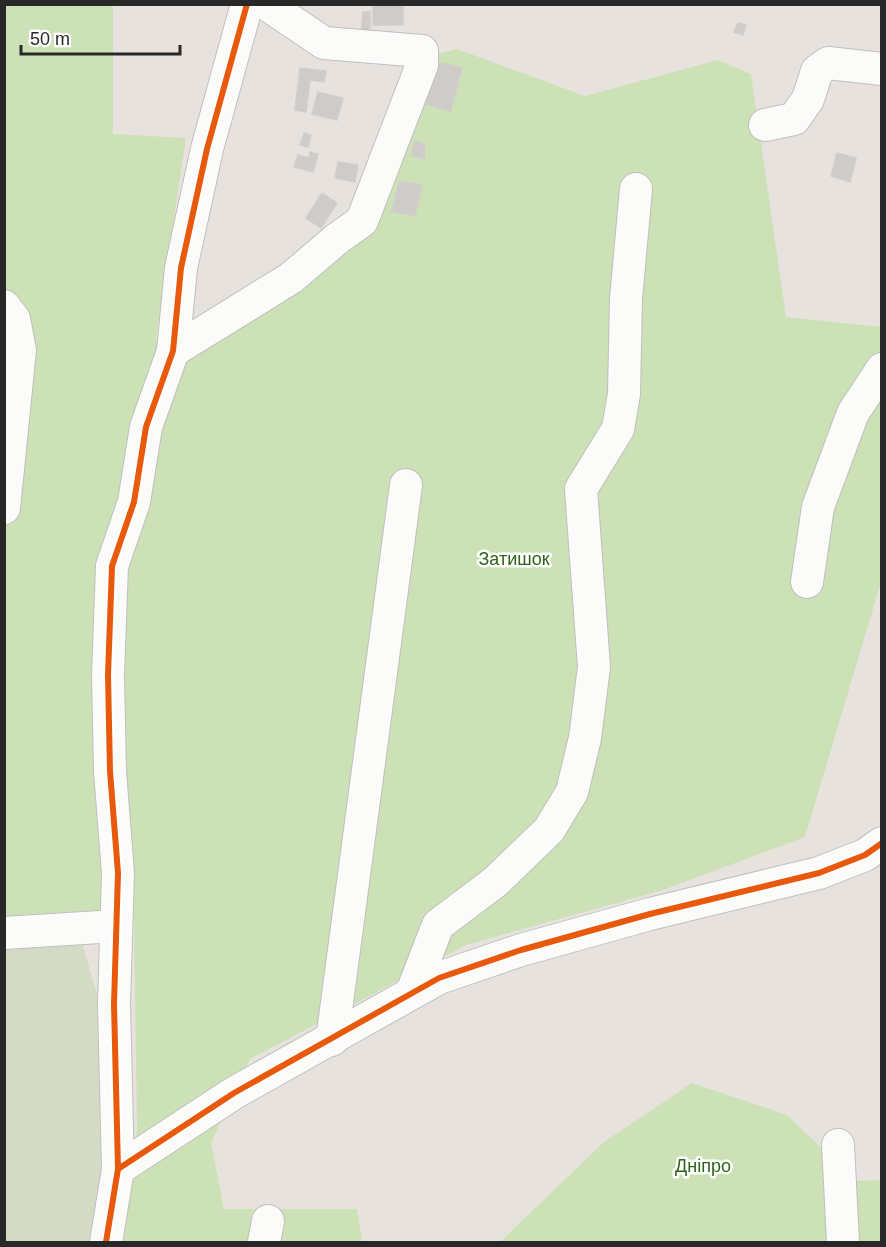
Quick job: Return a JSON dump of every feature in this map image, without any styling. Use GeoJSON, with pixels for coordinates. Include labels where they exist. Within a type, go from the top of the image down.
{"type":"FeatureCollection","features":[{"type":"Feature","properties":{"kind":"street"},"geometry":{"type":"LineString","coordinates":[[111,1242],[118,1169],[114,1016],[118,873],[110,771],[108,675],[112,566],[134,502],[146,427],[173,351],[181,268],[207,149],[247,4]]}},
{"type":"Feature","properties":{"kind":"street"},"geometry":{"type":"LineString","coordinates":[[173,351],[291,278],[362,221],[422,65],[423,51],[324,43],[266,4]]}},
{"type":"Feature","properties":{"kind":"street"},"geometry":{"type":"LineString","coordinates":[[765,125],[794,119],[808,99],[817,71],[828,63],[882,69]]}},
{"type":"Feature","properties":{"kind":"street"},"geometry":{"type":"LineString","coordinates":[[412,992],[438,925],[495,882],[549,830],[572,792],[585,738],[594,667],[581,489],[618,429],[624,394],[626,299],[636,189]]}},
{"type":"Feature","properties":{"kind":"street"},"geometry":{"type":"LineString","coordinates":[[4,306],[14,319],[20,350],[4,508]]}},
{"type":"Feature","properties":{"kind":"street"},"geometry":{"type":"LineString","coordinates":[[807,582],[818,507],[853,412],[882,369]]}},
{"type":"Feature","properties":{"kind":"street"},"geometry":{"type":"LineString","coordinates":[[332,1040],[406,485]]}},
{"type":"Feature","properties":{"kind":"street"},"geometry":{"type":"LineString","coordinates":[[118,1169],[234,1092],[332,1040],[439,978],[521,950],[650,914],[819,873],[865,855],[882,843]]}},
{"type":"Feature","properties":{"kind":"street"},"geometry":{"type":"LineString","coordinates":[[4,933],[116,926]]}},
{"type":"Feature","properties":{"kind":"street"},"geometry":{"type":"LineString","coordinates":[[838,1145],[843,1242]]}},
{"type":"Feature","properties":{"kind":"green space","name":"Затишок"},"geometry":{"type":"Polygon","coordinates":[[[4,5],[113,5],[113,134],[186,138],[156,339],[213,333],[366,225],[430,56],[457,49],[585,96],[718,60],[751,74],[786,317],[881,327],[881,582],[805,837],[660,891],[466,945],[250,1059],[211,1143],[224,1209],[357,1209],[362,1242],[124,1242],[137,1130],[134,919],[5,937],[4,5]]]}},
{"type":"Feature","properties":{"kind":"green space"},"geometry":{"type":"Polygon","coordinates":[[[81,939],[99,1001],[104,1172],[93,1242],[5,1242],[5,945],[81,939]]]}},
{"type":"Feature","properties":{"kind":"green space","name":"Дніпро"},"geometry":{"type":"Polygon","coordinates":[[[692,1083],[787,1115],[856,1181],[881,1180],[881,1242],[500,1242],[604,1142],[692,1083]]]}},
{"type":"Feature","properties":{"kind":"building"},"geometry":{"type":"Polygon","coordinates":[[[373,4],[403,4],[403,25],[373,25],[373,4]]]}},
{"type":"Feature","properties":{"kind":"building"},"geometry":{"type":"Polygon","coordinates":[[[363,12],[370,12],[370,42],[360,42],[363,12]]]}},
{"type":"Feature","properties":{"kind":"building"},"geometry":{"type":"Polygon","coordinates":[[[738,23],[746,25],[743,35],[734,32],[738,23]]]}},
{"type":"Feature","properties":{"kind":"building"},"geometry":{"type":"Polygon","coordinates":[[[438,62],[462,68],[451,111],[417,102],[426,78],[433,81],[438,62]]]}},
{"type":"Feature","properties":{"kind":"building"},"geometry":{"type":"Polygon","coordinates":[[[300,68],[326,71],[324,82],[310,80],[306,112],[295,110],[300,68]]]}},
{"type":"Feature","properties":{"kind":"building"},"geometry":{"type":"Polygon","coordinates":[[[318,92],[343,98],[337,120],[312,114],[318,92]]]}},
{"type":"Feature","properties":{"kind":"building"},"geometry":{"type":"Polygon","coordinates":[[[304,133],[311,135],[308,147],[300,145],[304,133]]]}},
{"type":"Feature","properties":{"kind":"building"},"geometry":{"type":"Polygon","coordinates":[[[415,141],[425,144],[424,159],[411,156],[415,141]]]}},
{"type":"Feature","properties":{"kind":"building"},"geometry":{"type":"Polygon","coordinates":[[[310,152],[318,154],[313,172],[294,167],[298,155],[309,158],[310,152]]]}},
{"type":"Feature","properties":{"kind":"building"},"geometry":{"type":"Polygon","coordinates":[[[837,153],[856,158],[850,182],[831,176],[837,153]]]}},
{"type":"Feature","properties":{"kind":"building"},"geometry":{"type":"Polygon","coordinates":[[[338,162],[358,165],[355,182],[335,178],[338,162]]]}},
{"type":"Feature","properties":{"kind":"building"},"geometry":{"type":"Polygon","coordinates":[[[399,181],[422,185],[415,216],[392,212],[399,181]]]}},
{"type":"Feature","properties":{"kind":"building"},"geometry":{"type":"Polygon","coordinates":[[[322,193],[337,203],[321,228],[306,218],[322,193]]]}},
{"type":"Feature","properties":{"kind":"cycle path"},"geometry":{"type":"LineString","coordinates":[[106,1242],[118,1169],[114,1004],[118,873],[110,771],[108,675],[112,566],[134,502],[146,427],[173,351],[181,268],[207,149],[247,4]]}},
{"type":"Feature","properties":{"kind":"cycle path"},"geometry":{"type":"LineString","coordinates":[[118,1169],[234,1093],[439,978],[521,950],[650,914],[819,873],[865,855],[882,843]]}}]}
